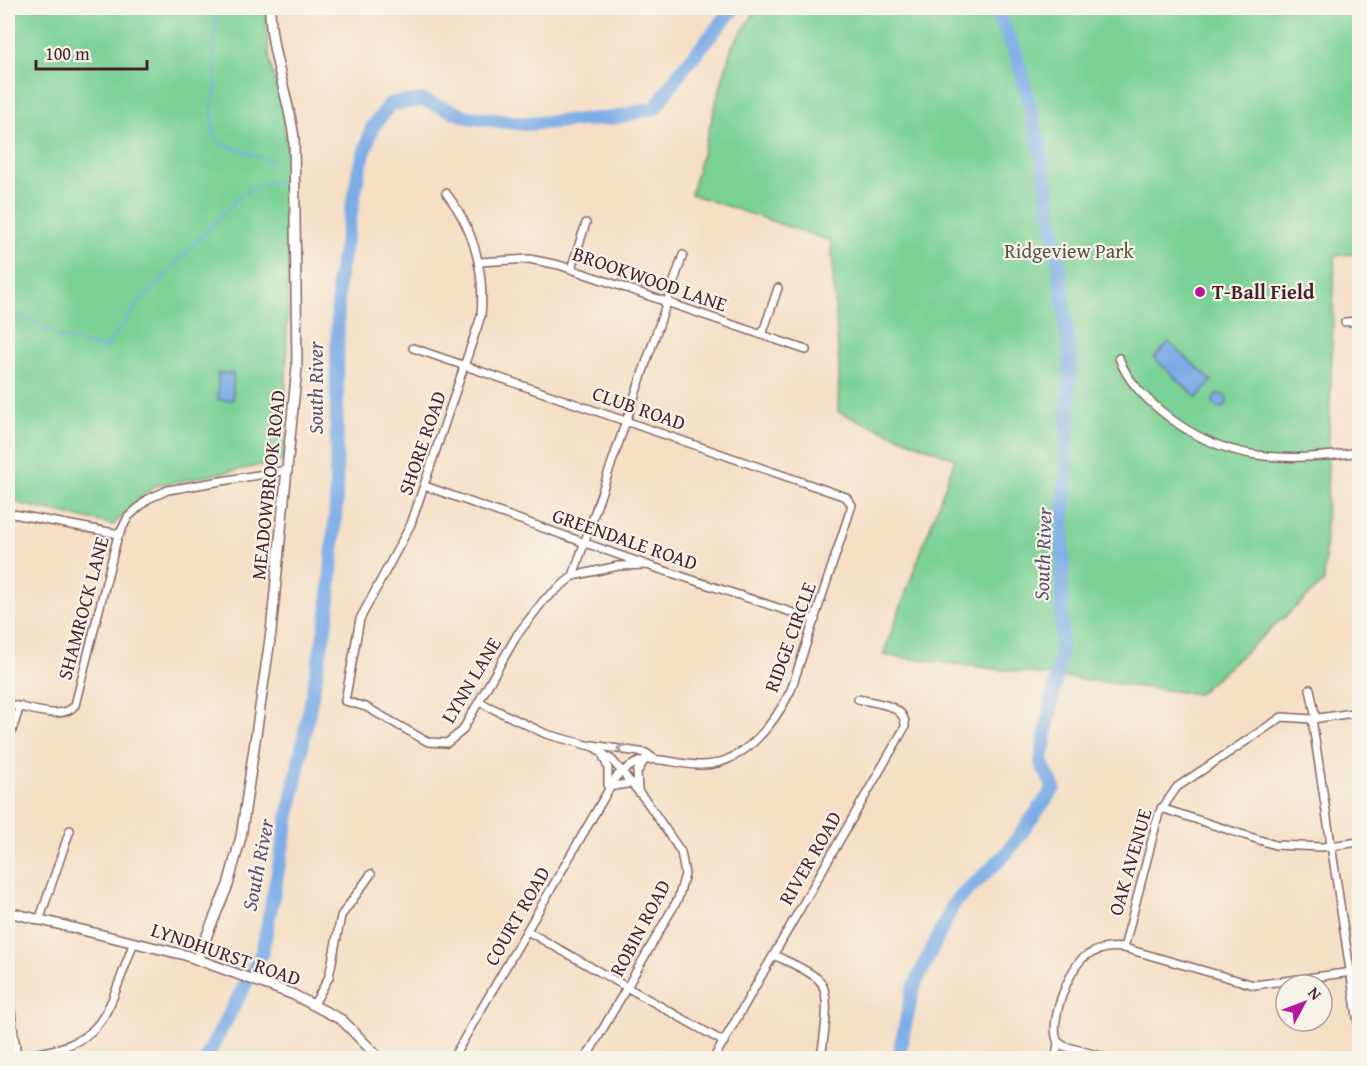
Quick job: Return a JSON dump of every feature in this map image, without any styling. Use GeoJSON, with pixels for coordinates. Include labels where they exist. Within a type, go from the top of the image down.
{"type":"FeatureCollection","features":[{"type":"Feature","properties":{"kind":"street","name":"MEADOWBROOK ROAD"},"geometry":{"type":"LineString","coordinates":[[197,959],[228,885],[247,810],[271,632],[297,367],[294,138],[287,96],[275,50],[270,8]]}},
{"type":"Feature","properties":{"kind":"street","name":"SHORE ROAD"},"geometry":{"type":"LineString","coordinates":[[345,701],[360,620],[401,545],[425,486],[481,316],[482,284],[479,262],[469,230],[446,193]]}},
{"type":"Feature","properties":{"kind":"street"},"geometry":{"type":"LineString","coordinates":[[571,269],[586,223]]}},
{"type":"Feature","properties":{"kind":"street"},"geometry":{"type":"LineString","coordinates":[[573,576],[683,255]]}},
{"type":"Feature","properties":{"kind":"street","name":"BROOKWOOD LANE"},"geometry":{"type":"LineString","coordinates":[[479,262],[529,258],[571,269],[806,350]]}},
{"type":"Feature","properties":{"kind":"street"},"geometry":{"type":"LineString","coordinates":[[762,335],[778,288]]}},
{"type":"Feature","properties":{"kind":"street"},"geometry":{"type":"LineString","coordinates":[[1345,322],[1359,321]]}},
{"type":"Feature","properties":{"kind":"street","name":"CLUB ROAD"},"geometry":{"type":"LineString","coordinates":[[413,348],[846,497],[852,503]]}},
{"type":"Feature","properties":{"kind":"street"},"geometry":{"type":"LineString","coordinates":[[1119,358],[1131,380],[1150,402],[1183,426],[1216,445],[1260,457],[1280,458],[1359,452]]}},
{"type":"Feature","properties":{"kind":"street","name":"SHAMROCK LANE"},"geometry":{"type":"LineString","coordinates":[[20,706],[64,713],[72,709],[76,701],[118,534],[135,509],[158,493],[246,475],[288,470]]}},
{"type":"Feature","properties":{"kind":"street","name":"GREENDALE ROAD"},"geometry":{"type":"LineString","coordinates":[[425,486],[647,565],[815,620]]}},
{"type":"Feature","properties":{"kind":"street","name":"RIDGE CIRCLE"},"geometry":{"type":"LineString","coordinates":[[479,702],[546,734],[587,745],[646,753],[650,758],[707,765],[726,760],[752,743],[765,730],[784,704],[815,620],[852,509],[852,503]]}},
{"type":"Feature","properties":{"kind":"street"},"geometry":{"type":"LineString","coordinates":[[8,513],[118,534]]}},
{"type":"Feature","properties":{"kind":"street","name":"LYNN LANE"},"geometry":{"type":"LineString","coordinates":[[345,701],[366,708],[428,742],[440,744],[459,735],[531,616],[544,600],[573,576],[618,566],[647,565]]}},
{"type":"Feature","properties":{"kind":"street"},"geometry":{"type":"LineString","coordinates":[[1310,688],[1359,1036]]}},
{"type":"Feature","properties":{"kind":"street","name":"RIVER ROAD"},"geometry":{"type":"LineString","coordinates":[[714,1059],[905,727],[902,715],[894,708],[858,699]]}},
{"type":"Feature","properties":{"kind":"street"},"geometry":{"type":"LineString","coordinates":[[8,704],[20,706],[8,742]]}},
{"type":"Feature","properties":{"kind":"street","name":"OAK AVENUE"},"geometry":{"type":"LineString","coordinates":[[1124,948],[1161,808],[1172,792],[1187,779],[1282,717],[1314,719],[1359,712]]}},
{"type":"Feature","properties":{"kind":"street","name":"RIDGE CIRCLE"},"geometry":{"type":"LineString","coordinates":[[587,745],[600,751],[622,771]]}},
{"type":"Feature","properties":{"kind":"street"},"geometry":{"type":"LineString","coordinates":[[600,751],[608,768],[608,789],[632,783]]}},
{"type":"Feature","properties":{"kind":"street"},"geometry":{"type":"LineString","coordinates":[[622,771],[650,758]]}},
{"type":"Feature","properties":{"kind":"street"},"geometry":{"type":"LineString","coordinates":[[639,791],[637,772],[650,758]]}},
{"type":"Feature","properties":{"kind":"street","name":"ROBIN ROAD"},"geometry":{"type":"LineString","coordinates":[[586,1059],[678,899],[685,874],[684,860],[679,848],[622,771]]}},
{"type":"Feature","properties":{"kind":"street","name":"COURT ROAD"},"geometry":{"type":"LineString","coordinates":[[453,1059],[608,789],[622,771]]}},
{"type":"Feature","properties":{"kind":"street"},"geometry":{"type":"LineString","coordinates":[[1161,808],[1275,845],[1332,846],[1359,842]]}},
{"type":"Feature","properties":{"kind":"street"},"geometry":{"type":"LineString","coordinates":[[39,921],[70,830]]}},
{"type":"Feature","properties":{"kind":"street"},"geometry":{"type":"LineString","coordinates":[[314,1004],[329,977],[341,916],[371,874]]}},
{"type":"Feature","properties":{"kind":"street","name":"LYNDHURST ROAD"},"geometry":{"type":"LineString","coordinates":[[8,912],[197,959],[292,994],[342,1020],[379,1059]]}},
{"type":"Feature","properties":{"kind":"street"},"geometry":{"type":"LineString","coordinates":[[527,931],[724,1042]]}},
{"type":"Feature","properties":{"kind":"street"},"geometry":{"type":"LineString","coordinates":[[8,1057],[59,1050],[80,1041],[92,1031],[109,1008],[134,942]]}},
{"type":"Feature","properties":{"kind":"street"},"geometry":{"type":"LineString","coordinates":[[1056,1059],[1058,1042],[1054,1032],[1057,1014],[1074,969],[1093,952],[1111,947],[1124,948],[1246,984],[1359,971]]}},
{"type":"Feature","properties":{"kind":"street"},"geometry":{"type":"LineString","coordinates":[[774,955],[801,969],[823,986],[826,1003],[821,1059]]}},
{"type":"Feature","properties":{"kind":"street"},"geometry":{"type":"LineString","coordinates":[[8,989],[17,1056]]}},
{"type":"Feature","properties":{"kind":"street"},"geometry":{"type":"LineString","coordinates":[[1058,1042],[1108,1059]]}},
{"type":"Feature","properties":{"kind":"green space"},"geometry":{"type":"Polygon","coordinates":[[[8,8],[265,8],[270,64],[282,105],[288,153],[290,219],[284,461],[154,486],[113,525],[8,501],[8,8]]]}},
{"type":"Feature","properties":{"kind":"green space","name":"Ridgeview Park"},"geometry":{"type":"Polygon","coordinates":[[[758,8],[1359,8],[1359,253],[1335,256],[1324,582],[1198,694],[883,655],[955,459],[838,412],[839,367],[831,241],[691,194],[732,46],[758,8]]]}},
{"type":"Feature","properties":{"kind":"water"},"geometry":{"type":"Polygon","coordinates":[[[1169,342],[1212,381],[1197,398],[1154,358],[1169,342]]]}},
{"type":"Feature","properties":{"kind":"water"},"geometry":{"type":"Polygon","coordinates":[[[218,373],[233,373],[233,400],[218,400],[218,373]]]}},
{"type":"Feature","properties":{"kind":"water"},"geometry":{"type":"Polygon","coordinates":[[[1217,394],[1223,394],[1227,401],[1223,408],[1217,408],[1213,404],[1213,398],[1217,394]]]}},
{"type":"Feature","properties":{"kind":"waterway"},"geometry":{"type":"LineString","coordinates":[[214,8],[216,26],[212,45],[217,87],[212,106],[213,132],[219,143],[270,160]]}},
{"type":"Feature","properties":{"kind":"waterway","name":"South River"},"geometry":{"type":"LineString","coordinates":[[206,1058],[262,953],[328,613],[336,505],[338,282],[359,170],[372,128],[390,104],[422,100],[468,117],[525,124],[612,118],[655,108],[681,71],[734,8]]}},
{"type":"Feature","properties":{"kind":"waterway","name":"South River"},"geometry":{"type":"LineString","coordinates":[[898,1058],[913,989],[954,903],[1006,854],[1054,788],[1041,762],[1061,650],[1070,364],[1059,263],[1041,150],[1017,56],[995,8]]}},
{"type":"Feature","properties":{"kind":"waterway"},"geometry":{"type":"LineString","coordinates":[[8,311],[35,322],[59,337],[105,349],[137,305],[239,197],[262,183],[282,181]]}},
{"type":"Feature","properties":{"kind":"place","name":"T-Ball Field"},"geometry":{"type":"Point","coordinates":[1200,292]}}]}
